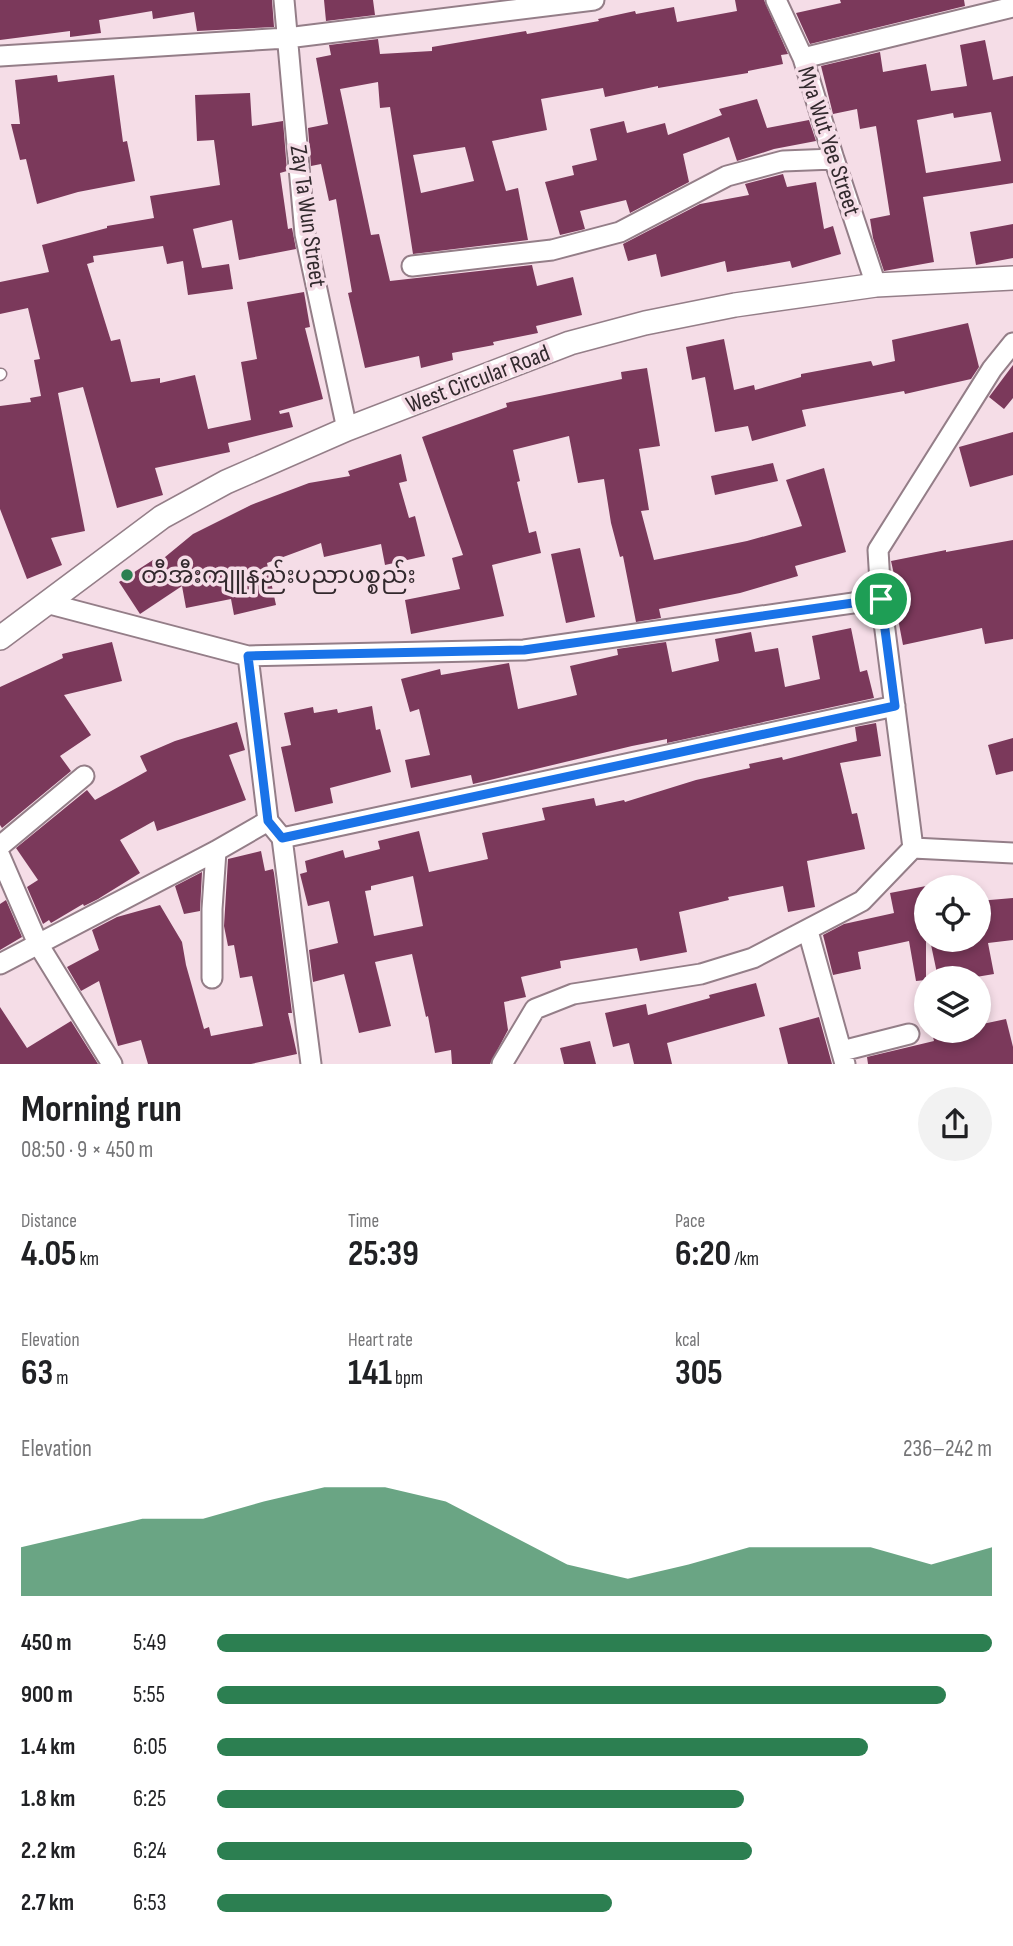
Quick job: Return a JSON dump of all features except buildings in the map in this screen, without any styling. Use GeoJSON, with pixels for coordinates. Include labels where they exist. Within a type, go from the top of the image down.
{"type":"FeatureCollection","features":[{"type":"Feature","properties":{"kind":"street","name":"Zay Ta Wun Street"},"geometry":{"type":"LineString","coordinates":[[284,0],[305,234],[347,429]]}},
{"type":"Feature","properties":{"kind":"street"},"geometry":{"type":"LineString","coordinates":[[0,56],[287,38],[594,0]]}},
{"type":"Feature","properties":{"kind":"street","name":"Mya Wut Yee Street"},"geometry":{"type":"LineString","coordinates":[[776,0],[803,58],[876,285]]}},
{"type":"Feature","properties":{"kind":"street"},"geometry":{"type":"LineString","coordinates":[[803,58],[1013,7]]}},
{"type":"Feature","properties":{"kind":"street"},"geometry":{"type":"LineString","coordinates":[[412,266],[552,250],[620,232],[727,176],[783,161],[834,159]]}},
{"type":"Feature","properties":{"kind":"street","name":"West Circular Road"},"geometry":{"type":"LineString","coordinates":[[0,638],[162,517],[226,482],[347,429],[582,340],[645,323],[735,305],[876,285],[1013,278]]}},
{"type":"Feature","properties":{"kind":"street"},"geometry":{"type":"LineString","coordinates":[[913,848],[877,568],[878,550],[992,369],[1013,343]]}},
{"type":"Feature","properties":{"kind":"street"},"geometry":{"type":"LineString","coordinates":[[46,603],[248,656],[524,650],[881,599]]}},
{"type":"Feature","properties":{"kind":"street"},"geometry":{"type":"LineString","coordinates":[[248,656],[268,821],[282,838],[311,1064]]}},
{"type":"Feature","properties":{"kind":"street"},"geometry":{"type":"LineString","coordinates":[[282,838],[895,706]]}},
{"type":"Feature","properties":{"kind":"street"},"geometry":{"type":"LineString","coordinates":[[0,846],[84,776]]}},
{"type":"Feature","properties":{"kind":"street"},"geometry":{"type":"LineString","coordinates":[[0,964],[216,852],[268,821]]}},
{"type":"Feature","properties":{"kind":"street"},"geometry":{"type":"LineString","coordinates":[[502,1064],[535,1009],[573,993],[701,974],[753,958],[862,901],[913,848],[1013,853]]}},
{"type":"Feature","properties":{"kind":"street"},"geometry":{"type":"LineString","coordinates":[[212,978],[212,909],[216,852]]}},
{"type":"Feature","properties":{"kind":"street"},"geometry":{"type":"LineString","coordinates":[[0,856],[38,944],[112,1064]]}},
{"type":"Feature","properties":{"kind":"street"},"geometry":{"type":"LineString","coordinates":[[808,931],[844,1057],[909,1034]]}},
{"type":"Feature","properties":{"kind":"place","name":"တီအီးကျူနည်းပညာပစ္စည်း"},"geometry":{"type":"Point","coordinates":[127,575]}},
{"type":"Feature","properties":{"kind":"route"},"geometry":{"type":"LineString","coordinates":[[881,599],[895,706],[282,838],[268,821],[248,656],[524,650],[881,599]]}}]}
